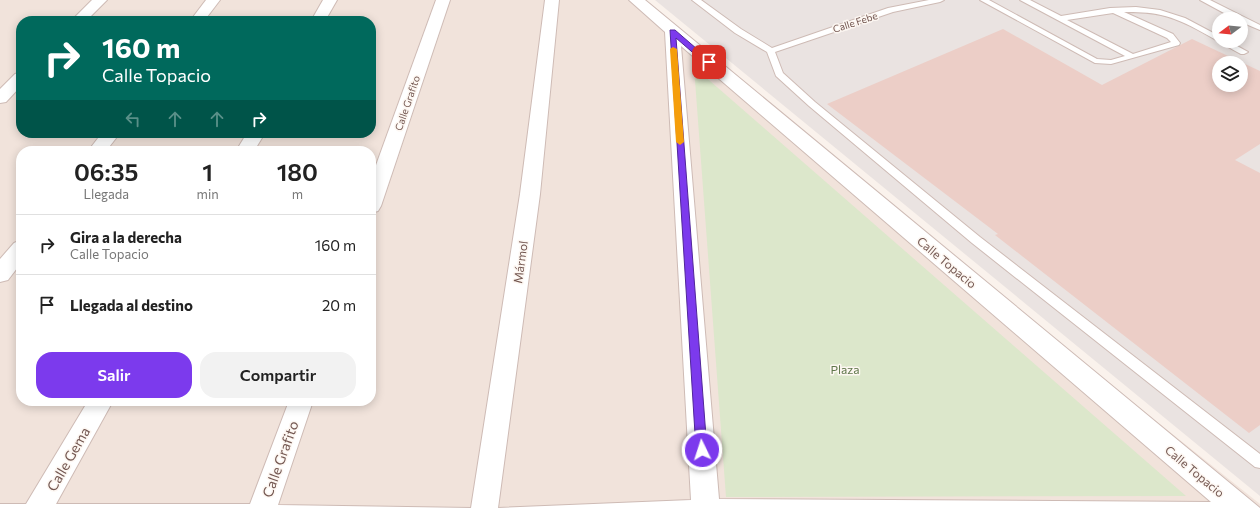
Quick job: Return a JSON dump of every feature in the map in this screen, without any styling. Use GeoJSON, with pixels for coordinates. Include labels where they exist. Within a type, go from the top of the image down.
{"type":"FeatureCollection","features":[{"type":"Feature","properties":{"kind":"street"},"geometry":{"type":"LineString","coordinates":[[83,16],[100,0]]}},
{"type":"Feature","properties":{"kind":"street"},"geometry":{"type":"LineString","coordinates":[[201,16],[213,0]]}},
{"type":"Feature","properties":{"kind":"street"},"geometry":{"type":"LineString","coordinates":[[321,16],[330,0]]}},
{"type":"Feature","properties":{"kind":"street","name":"Calle Grafito"},"geometry":{"type":"LineString","coordinates":[[376,192],[443,0]]}},
{"type":"Feature","properties":{"kind":"street","name":"Mármol"},"geometry":{"type":"LineString","coordinates":[[482,523],[530,194],[552,0]]}},
{"type":"Feature","properties":{"kind":"street","name":"Calle Topacio"},"geometry":{"type":"LineString","coordinates":[[636,0],[672,32],[1253,520]]}},
{"type":"Feature","properties":{"kind":"street"},"geometry":{"type":"LineString","coordinates":[[672,32],[706,513]]}},
{"type":"Feature","properties":{"kind":"street"},"geometry":{"type":"LineString","coordinates":[[0,98],[16,82]]}},
{"type":"Feature","properties":{"kind":"street"},"geometry":{"type":"LineString","coordinates":[[0,274],[16,254]]}},
{"type":"Feature","properties":{"kind":"street","name":"Calle Gema"},"geometry":{"type":"LineString","coordinates":[[34,517],[98,406]]}},
{"type":"Feature","properties":{"kind":"street","name":"Calle Grafito"},"geometry":{"type":"LineString","coordinates":[[259,518],[299,406]]}},
{"type":"Feature","properties":{"kind":"street"},"geometry":{"type":"LineString","coordinates":[[0,518],[259,518],[482,523],[706,513],[1253,520]]}},
{"type":"Feature","properties":{"kind":"lane"},"geometry":{"type":"LineString","coordinates":[[696,0],[738,31],[771,51],[779,74],[812,104],[976,240],[1260,462]]}},
{"type":"Feature","properties":{"kind":"lane","name":"Calle Febe"},"geometry":{"type":"LineString","coordinates":[[771,51],[891,10],[940,0]]}},
{"type":"Feature","properties":{"kind":"lane"},"geometry":{"type":"LineString","coordinates":[[984,0],[1096,61],[1111,62],[1176,43],[1170,36],[1116,11]]}},
{"type":"Feature","properties":{"kind":"lane"},"geometry":{"type":"LineString","coordinates":[[1024,0],[1132,57]]}},
{"type":"Feature","properties":{"kind":"lane"},"geometry":{"type":"LineString","coordinates":[[1204,0],[1227,12]]}},
{"type":"Feature","properties":{"kind":"lane"},"geometry":{"type":"LineString","coordinates":[[1059,19],[1089,13],[1150,10],[1162,12],[1212,36]]}},
{"type":"Feature","properties":{"kind":"lane"},"geometry":{"type":"LineString","coordinates":[[1248,22],[1260,28]]}},
{"type":"Feature","properties":{"kind":"lane"},"geometry":{"type":"LineString","coordinates":[[1236,48],[1244,52]]}},
{"type":"Feature","properties":{"kind":"shaded area"},"geometry":{"type":"Polygon","coordinates":[[[0,0],[629,0],[1260,504],[1260,524],[0,524],[0,0]]]}},
{"type":"Feature","properties":{"kind":"shaded area"},"geometry":{"type":"Polygon","coordinates":[[[655,0],[1260,0],[1260,496],[655,0]]]}},
{"type":"Feature","properties":{"kind":"green space","name":"Plaza"},"geometry":{"type":"Polygon","coordinates":[[[694,67],[1186,496],[726,497],[694,67]]]}},
{"type":"Feature","properties":{"kind":"building"},"geometry":{"type":"Polygon","coordinates":[[[1003,29],[1102,85],[1192,39],[1228,56],[1212,56],[1212,92],[1248,92],[1248,65],[1260,71],[1260,144],[1235,160],[1260,173],[1260,425],[1249,433],[995,235],[998,234],[827,104],[1003,29]]]}},
{"type":"Feature","properties":{"kind":"slow traffic"},"geometry":{"type":"LineString","coordinates":[[673,49],[680,142]]}},
{"type":"Feature","properties":{"kind":"route"},"geometry":{"type":"LineString","coordinates":[[702,450],[672,32],[709,62]]}}]}
